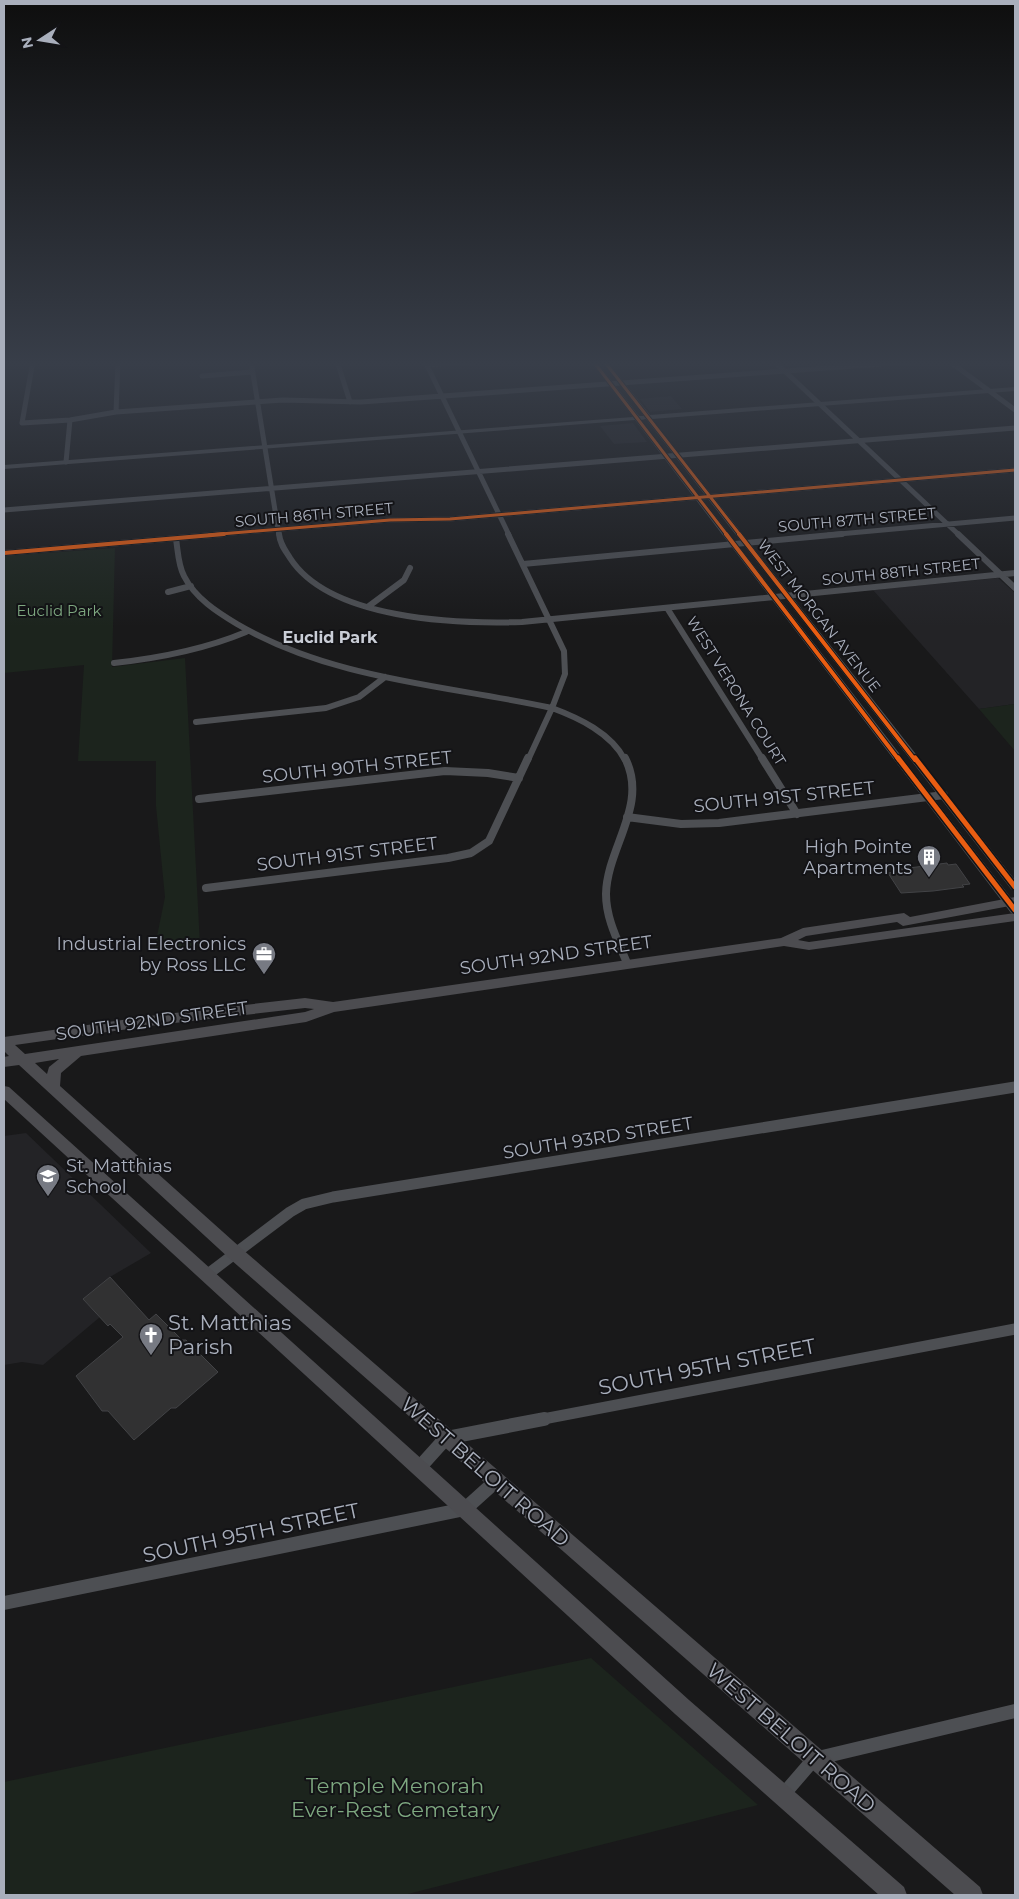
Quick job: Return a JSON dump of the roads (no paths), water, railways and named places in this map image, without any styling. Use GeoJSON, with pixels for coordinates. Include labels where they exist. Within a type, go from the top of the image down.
{"type":"FeatureCollection","features":[{"type":"Feature","properties":{"kind":"main road","name":"SOUTH 92ND STREET"},"geometry":{"type":"LineString","coordinates":[[784,942],[803,932],[904,917],[903,922],[1013,904]]}},
{"type":"Feature","properties":{"kind":"main road","name":"SOUTH 92ND STREET"},"geometry":{"type":"LineString","coordinates":[[4,1062],[306,1017],[333,1006],[627,963],[784,942],[809,946],[1015,917]]}},
{"type":"Feature","properties":{"kind":"main road","name":"SOUTH 92ND STREET"},"geometry":{"type":"LineString","coordinates":[[4,1042],[157,1020],[304,1003],[333,1006]]}},
{"type":"Feature","properties":{"kind":"main road","name":"WEST BELOIT ROAD"},"geometry":{"type":"LineString","coordinates":[[4,1042],[236,1254],[972,1895]]}},
{"type":"Feature","properties":{"kind":"main road"},"geometry":{"type":"LineString","coordinates":[[53,1087],[54,1071],[77,1051]]}},
{"type":"Feature","properties":{"kind":"main road","name":"WEST BELOIT ROAD"},"geometry":{"type":"LineString","coordinates":[[4,1091],[782,1796],[896,1895]]}},
{"type":"Feature","properties":{"kind":"street"},"geometry":{"type":"LineString","coordinates":[[66,462],[67,450]]}},
{"type":"Feature","properties":{"kind":"street"},"geometry":{"type":"LineString","coordinates":[[4,467],[231,450]]}},
{"type":"Feature","properties":{"kind":"street","name":"SOUTH 88TH STREET"},"geometry":{"type":"LineString","coordinates":[[266,450],[278,530],[284,551],[299,569],[323,588],[342,597],[369,606],[421,618],[469,623],[550,619],[1015,573]]}},
{"type":"Feature","properties":{"kind":"street"},"geometry":{"type":"LineString","coordinates":[[466,450],[550,619],[564,651],[567,668],[562,687],[519,778]]}},
{"type":"Feature","properties":{"kind":"street","name":"WEST MORGAN AVENUE"},"geometry":{"type":"LineString","coordinates":[[660,450],[775,596],[928,798],[1013,904]]}},
{"type":"Feature","properties":{"kind":"street","name":"WEST MORGAN AVENUE"},"geometry":{"type":"LineString","coordinates":[[672,450],[1015,887]]}},
{"type":"Feature","properties":{"kind":"street"},"geometry":{"type":"LineString","coordinates":[[4,510],[754,450]]}},
{"type":"Feature","properties":{"kind":"street"},"geometry":{"type":"LineString","coordinates":[[867,450],[1015,588]]}},
{"type":"Feature","properties":{"kind":"street","name":"SOUTH 86TH STREET"},"geometry":{"type":"LineString","coordinates":[[4,554],[390,520],[450,520],[1015,470]]}},
{"type":"Feature","properties":{"kind":"street","name":"SOUTH 87TH STREET"},"geometry":{"type":"LineString","coordinates":[[522,564],[1015,518]]}},
{"type":"Feature","properties":{"kind":"street"},"geometry":{"type":"LineString","coordinates":[[176,539],[182,569],[191,586],[214,610],[246,632],[271,645],[334,666],[552,708],[596,729],[623,753],[631,768],[634,789],[627,817],[608,870],[606,895],[608,914],[627,963]]}},
{"type":"Feature","properties":{"kind":"street"},"geometry":{"type":"LineString","coordinates":[[369,606],[404,580],[410,568]]}},
{"type":"Feature","properties":{"kind":"street"},"geometry":{"type":"LineString","coordinates":[[168,592],[191,586]]}},
{"type":"Feature","properties":{"kind":"street","name":"WEST VERONA COURT"},"geometry":{"type":"LineString","coordinates":[[667,608],[797,814]]}},
{"type":"Feature","properties":{"kind":"street"},"geometry":{"type":"LineString","coordinates":[[114,663],[185,654],[219,644],[246,632]]}},
{"type":"Feature","properties":{"kind":"street"},"geometry":{"type":"LineString","coordinates":[[196,722],[326,708],[359,697],[385,677]]}},
{"type":"Feature","properties":{"kind":"street"},"geometry":{"type":"LineString","coordinates":[[842,684],[855,682]]}},
{"type":"Feature","properties":{"kind":"street","name":"SOUTH 90TH STREET"},"geometry":{"type":"LineString","coordinates":[[199,799],[445,771],[488,773],[519,778]]}},
{"type":"Feature","properties":{"kind":"street","name":"SOUTH 91ST STREET"},"geometry":{"type":"LineString","coordinates":[[206,888],[448,858],[471,853],[489,841],[519,778]]}},
{"type":"Feature","properties":{"kind":"street","name":"SOUTH 91ST STREET"},"geometry":{"type":"LineString","coordinates":[[627,817],[660,822],[700,824],[944,796]]}},
{"type":"Feature","properties":{"kind":"street"},"geometry":{"type":"LineString","coordinates":[[977,860],[993,858]]}},
{"type":"Feature","properties":{"kind":"street","name":"SOUTH 93RD STREET"},"geometry":{"type":"LineString","coordinates":[[208,1274],[304,1204],[1015,1087]]}},
{"type":"Feature","properties":{"kind":"street","name":"SOUTH 95TH STREET"},"geometry":{"type":"LineString","coordinates":[[446,1438],[1015,1328]]}},
{"type":"Feature","properties":{"kind":"street"},"geometry":{"type":"LineString","coordinates":[[419,1468],[446,1438]]}},
{"type":"Feature","properties":{"kind":"street"},"geometry":{"type":"LineString","coordinates":[[465,1509],[496,1481]]}},
{"type":"Feature","properties":{"kind":"street","name":"SOUTH 95TH STREET"},"geometry":{"type":"LineString","coordinates":[[4,1602],[242,1556],[465,1509]]}},
{"type":"Feature","properties":{"kind":"street"},"geometry":{"type":"LineString","coordinates":[[782,1796],[814,1758],[1015,1711]]}},
{"type":"Feature","properties":{"kind":"place","name":"High Pointe Apartments"},"geometry":{"type":"Point","coordinates":[929,878]}},
{"type":"Feature","properties":{"kind":"place","name":"Industrial Electronics by Ross LLC"},"geometry":{"type":"Point","coordinates":[264,975]}},
{"type":"Feature","properties":{"kind":"place","name":"St. Matthias School"},"geometry":{"type":"Point","coordinates":[48,1197]}},
{"type":"Feature","properties":{"kind":"place","name":"St. Matthias Parish"},"geometry":{"type":"Point","coordinates":[151,1356]}},
{"type":"Feature","properties":{"kind":"district","name":"Euclid Park"},"geometry":{"type":"Point","coordinates":[330,637]}},
{"type":"Feature","properties":{"kind":"park label","name":"Temple Menorah Ever-Rest Cemetary"},"geometry":{"type":"Point","coordinates":[395,1798]}}]}
